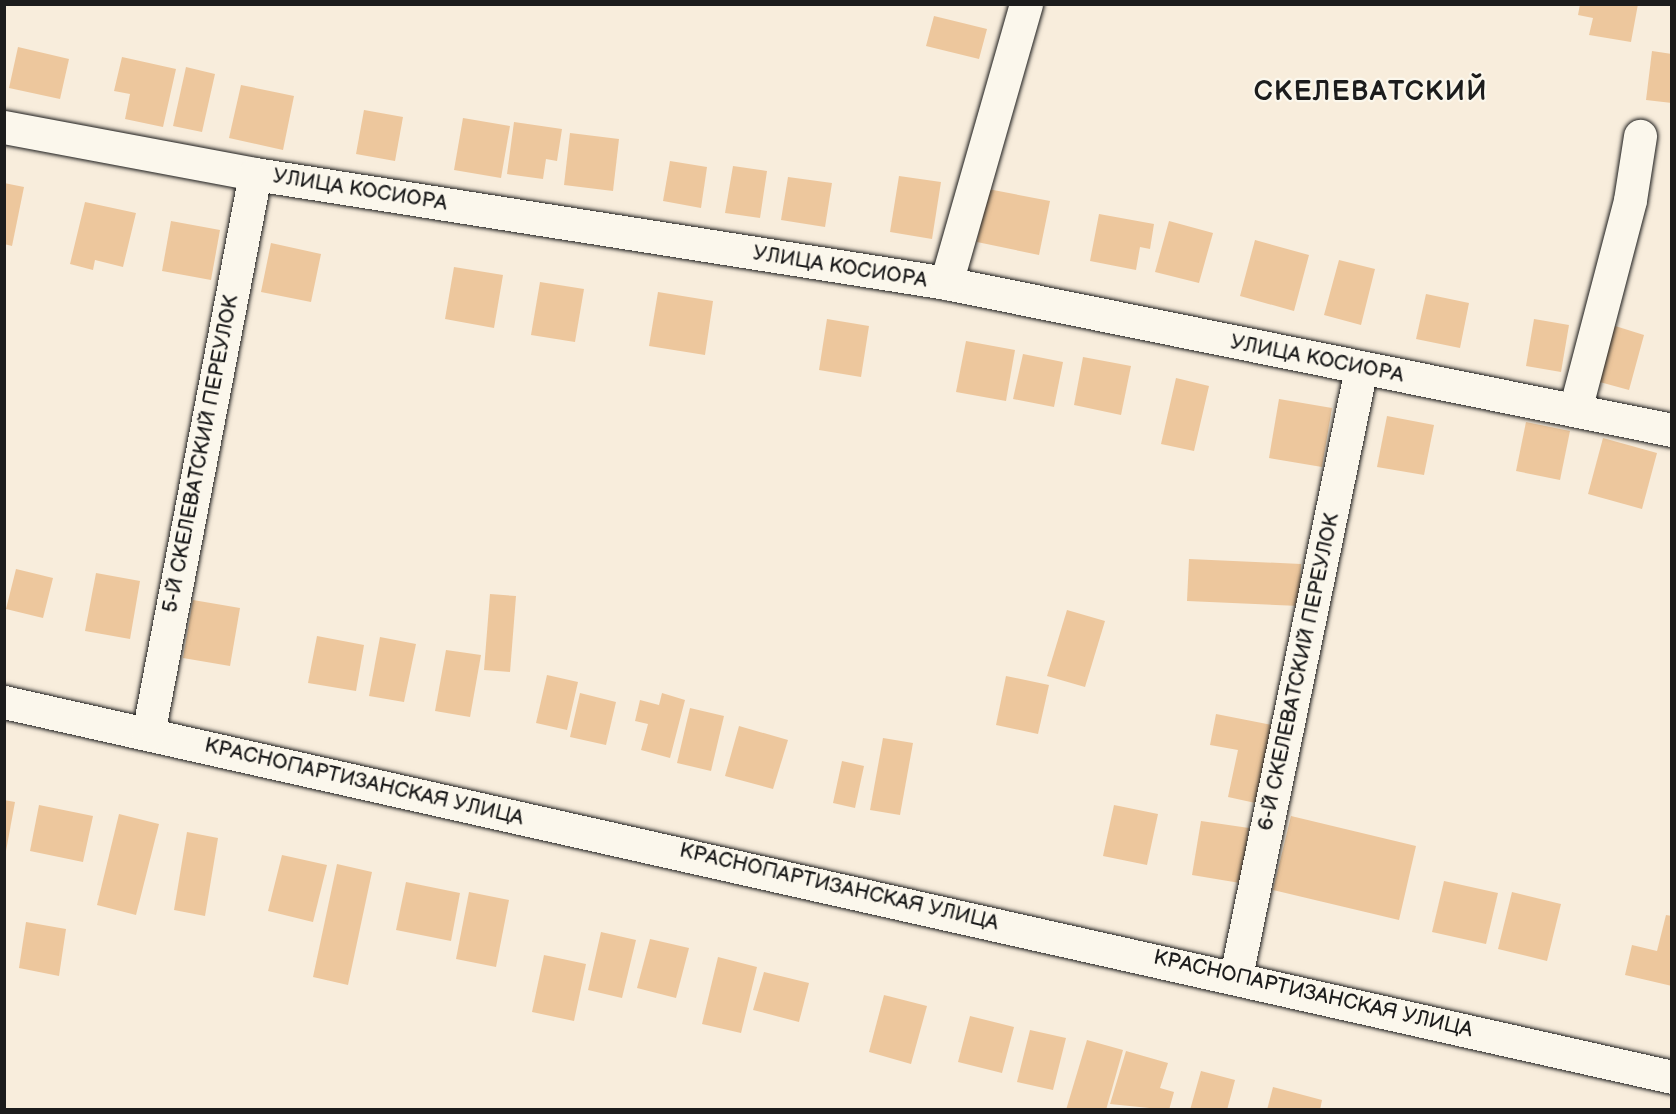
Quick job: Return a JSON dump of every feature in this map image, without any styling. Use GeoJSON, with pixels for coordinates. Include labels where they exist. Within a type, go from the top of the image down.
{"type":"FeatureCollection","features":[{"type":"Feature","properties":{"kind":"street"},"geometry":{"type":"LineString","coordinates":[[946,283],[1026,4]]}},
{"type":"Feature","properties":{"kind":"street","name":"УЛИЦА КОСИОРА"},"geometry":{"type":"LineString","coordinates":[[4,127],[255,174],[946,283],[1671,430]]}},
{"type":"Feature","properties":{"kind":"street"},"geometry":{"type":"LineString","coordinates":[[1575,410],[1630,200],[1640,136]]}},
{"type":"Feature","properties":{"kind":"street","name":"5-Й СКЕЛЕВАТСКИЙ ПЕРЕУЛОК"},"geometry":{"type":"LineString","coordinates":[[148,734],[255,174]]}},
{"type":"Feature","properties":{"kind":"street","name":"6-Й СКЕЛЕВАТСКИЙ ПЕРЕУЛОК"},"geometry":{"type":"LineString","coordinates":[[1236,976],[1361,368]]}},
{"type":"Feature","properties":{"kind":"street","name":"КРАСНОПАРТИЗАНСКАЯ УЛИЦА"},"geometry":{"type":"LineString","coordinates":[[4,702],[1236,976],[1671,1077]]}},
{"type":"Feature","properties":{"kind":"building"},"geometry":{"type":"Polygon","coordinates":[[[1580,4],[1638,4],[1631,42],[1589,35],[1593,18],[1578,15],[1580,4]]]}},
{"type":"Feature","properties":{"kind":"building"},"geometry":{"type":"Polygon","coordinates":[[[934,16],[987,29],[979,59],[926,46],[934,16]]]}},
{"type":"Feature","properties":{"kind":"building"},"geometry":{"type":"Polygon","coordinates":[[[18,47],[69,59],[60,99],[9,88],[18,47]]]}},
{"type":"Feature","properties":{"kind":"building"},"geometry":{"type":"Polygon","coordinates":[[[1652,51],[1672,54],[1672,103],[1646,100],[1652,51]]]}},
{"type":"Feature","properties":{"kind":"building"},"geometry":{"type":"Polygon","coordinates":[[[122,57],[176,69],[163,127],[125,119],[130,94],[114,91],[122,57]]]}},
{"type":"Feature","properties":{"kind":"building"},"geometry":{"type":"Polygon","coordinates":[[[186,67],[215,74],[202,132],[173,126],[186,67]]]}},
{"type":"Feature","properties":{"kind":"building"},"geometry":{"type":"Polygon","coordinates":[[[241,85],[294,96],[283,150],[229,138],[241,85]]]}},
{"type":"Feature","properties":{"kind":"building"},"geometry":{"type":"Polygon","coordinates":[[[364,110],[403,117],[395,161],[356,154],[364,110]]]}},
{"type":"Feature","properties":{"kind":"building"},"geometry":{"type":"Polygon","coordinates":[[[463,118],[510,126],[501,178],[454,170],[463,118]]]}},
{"type":"Feature","properties":{"kind":"building"},"geometry":{"type":"Polygon","coordinates":[[[514,122],[562,129],[557,161],[546,159],[543,179],[507,174],[514,122]]]}},
{"type":"Feature","properties":{"kind":"building"},"geometry":{"type":"Polygon","coordinates":[[[570,133],[619,139],[613,191],[564,185],[570,133]]]}},
{"type":"Feature","properties":{"kind":"building"},"geometry":{"type":"Polygon","coordinates":[[[670,161],[707,167],[701,208],[663,201],[670,161]]]}},
{"type":"Feature","properties":{"kind":"building"},"geometry":{"type":"Polygon","coordinates":[[[733,166],[767,171],[760,218],[725,213],[733,166]]]}},
{"type":"Feature","properties":{"kind":"building"},"geometry":{"type":"Polygon","coordinates":[[[899,176],[941,182],[932,239],[890,232],[899,176]]]}},
{"type":"Feature","properties":{"kind":"building"},"geometry":{"type":"Polygon","coordinates":[[[788,177],[832,183],[825,227],[781,220],[788,177]]]}},
{"type":"Feature","properties":{"kind":"building"},"geometry":{"type":"Polygon","coordinates":[[[4,183],[24,187],[12,246],[4,244],[4,183]]]}},
{"type":"Feature","properties":{"kind":"building"},"geometry":{"type":"Polygon","coordinates":[[[988,189],[1050,201],[1039,255],[977,242],[988,189]]]}},
{"type":"Feature","properties":{"kind":"building"},"geometry":{"type":"Polygon","coordinates":[[[85,202],[136,213],[123,267],[95,260],[93,270],[70,264],[85,202]]]}},
{"type":"Feature","properties":{"kind":"building"},"geometry":{"type":"Polygon","coordinates":[[[1099,214],[1154,224],[1150,249],[1140,247],[1136,270],[1090,261],[1099,214]]]}},
{"type":"Feature","properties":{"kind":"building"},"geometry":{"type":"Polygon","coordinates":[[[171,221],[220,230],[211,280],[162,271],[171,221]]]}},
{"type":"Feature","properties":{"kind":"building"},"geometry":{"type":"Polygon","coordinates":[[[1169,221],[1213,233],[1199,283],[1155,272],[1169,221]]]}},
{"type":"Feature","properties":{"kind":"building"},"geometry":{"type":"Polygon","coordinates":[[[1255,240],[1309,255],[1294,311],[1240,296],[1255,240]]]}},
{"type":"Feature","properties":{"kind":"building"},"geometry":{"type":"Polygon","coordinates":[[[271,243],[321,254],[311,302],[261,292],[271,243]]]}},
{"type":"Feature","properties":{"kind":"building"},"geometry":{"type":"Polygon","coordinates":[[[1339,260],[1375,269],[1361,325],[1324,315],[1339,260]]]}},
{"type":"Feature","properties":{"kind":"building"},"geometry":{"type":"Polygon","coordinates":[[[454,267],[503,275],[494,328],[445,319],[454,267]]]}},
{"type":"Feature","properties":{"kind":"building"},"geometry":{"type":"Polygon","coordinates":[[[540,282],[584,289],[575,342],[531,335],[540,282]]]}},
{"type":"Feature","properties":{"kind":"building"},"geometry":{"type":"Polygon","coordinates":[[[658,292],[713,301],[705,355],[649,346],[658,292]]]}},
{"type":"Feature","properties":{"kind":"building"},"geometry":{"type":"Polygon","coordinates":[[[1426,294],[1469,303],[1460,348],[1416,339],[1426,294]]]}},
{"type":"Feature","properties":{"kind":"building"},"geometry":{"type":"Polygon","coordinates":[[[827,319],[869,326],[861,377],[819,370],[827,319]]]}},
{"type":"Feature","properties":{"kind":"building"},"geometry":{"type":"Polygon","coordinates":[[[1534,319],[1569,325],[1561,372],[1526,366],[1534,319]]]}},
{"type":"Feature","properties":{"kind":"building"},"geometry":{"type":"Polygon","coordinates":[[[1612,325],[1644,335],[1629,390],[1596,381],[1612,325]]]}},
{"type":"Feature","properties":{"kind":"building"},"geometry":{"type":"Polygon","coordinates":[[[966,341],[1015,350],[1006,401],[956,392],[966,341]]]}},
{"type":"Feature","properties":{"kind":"building"},"geometry":{"type":"Polygon","coordinates":[[[1023,354],[1063,362],[1054,407],[1013,399],[1023,354]]]}},
{"type":"Feature","properties":{"kind":"building"},"geometry":{"type":"Polygon","coordinates":[[[1083,357],[1131,366],[1121,415],[1074,405],[1083,357]]]}},
{"type":"Feature","properties":{"kind":"building"},"geometry":{"type":"Polygon","coordinates":[[[1176,378],[1209,386],[1194,451],[1161,444],[1176,378]]]}},
{"type":"Feature","properties":{"kind":"building"},"geometry":{"type":"Polygon","coordinates":[[[1279,399],[1332,408],[1322,467],[1269,458],[1279,399]]]}},
{"type":"Feature","properties":{"kind":"building"},"geometry":{"type":"Polygon","coordinates":[[[1387,416],[1434,425],[1424,475],[1377,467],[1387,416]]]}},
{"type":"Feature","properties":{"kind":"building"},"geometry":{"type":"Polygon","coordinates":[[[1526,422],[1570,431],[1560,480],[1516,471],[1526,422]]]}},
{"type":"Feature","properties":{"kind":"building"},"geometry":{"type":"Polygon","coordinates":[[[1603,438],[1657,453],[1642,509],[1588,494],[1603,438]]]}},
{"type":"Feature","properties":{"kind":"building"},"geometry":{"type":"Polygon","coordinates":[[[1189,559],[1301,564],[1299,606],[1187,601],[1189,559]]]}},
{"type":"Feature","properties":{"kind":"building"},"geometry":{"type":"Polygon","coordinates":[[[16,569],[53,578],[43,618],[6,609],[16,569]]]}},
{"type":"Feature","properties":{"kind":"building"},"geometry":{"type":"Polygon","coordinates":[[[96,573],[140,581],[130,639],[85,631],[96,573]]]}},
{"type":"Feature","properties":{"kind":"building"},"geometry":{"type":"Polygon","coordinates":[[[490,594],[516,596],[510,672],[484,670],[490,594]]]}},
{"type":"Feature","properties":{"kind":"building"},"geometry":{"type":"Polygon","coordinates":[[[193,600],[240,608],[230,666],[183,658],[193,600]]]}},
{"type":"Feature","properties":{"kind":"building"},"geometry":{"type":"Polygon","coordinates":[[[1067,610],[1105,621],[1085,687],[1047,676],[1067,610]]]}},
{"type":"Feature","properties":{"kind":"building"},"geometry":{"type":"Polygon","coordinates":[[[317,636],[364,645],[356,691],[308,683],[317,636]]]}},
{"type":"Feature","properties":{"kind":"building"},"geometry":{"type":"Polygon","coordinates":[[[380,637],[416,644],[404,702],[369,696],[380,637]]]}},
{"type":"Feature","properties":{"kind":"building"},"geometry":{"type":"Polygon","coordinates":[[[446,650],[481,655],[470,717],[435,711],[446,650]]]}},
{"type":"Feature","properties":{"kind":"building"},"geometry":{"type":"Polygon","coordinates":[[[547,675],[578,682],[567,730],[536,723],[547,675]]]}},
{"type":"Feature","properties":{"kind":"building"},"geometry":{"type":"Polygon","coordinates":[[[1006,676],[1049,685],[1038,734],[996,725],[1006,676]]]}},
{"type":"Feature","properties":{"kind":"building"},"geometry":{"type":"Polygon","coordinates":[[[580,693],[616,702],[606,745],[570,737],[580,693]]]}},
{"type":"Feature","properties":{"kind":"building"},"geometry":{"type":"Polygon","coordinates":[[[662,693],[685,700],[670,758],[641,750],[648,724],[635,721],[640,700],[659,705],[662,693]]]}},
{"type":"Feature","properties":{"kind":"building"},"geometry":{"type":"Polygon","coordinates":[[[690,708],[724,716],[711,771],[677,763],[690,708]]]}},
{"type":"Feature","properties":{"kind":"building"},"geometry":{"type":"Polygon","coordinates":[[[1216,714],[1277,726],[1260,804],[1228,797],[1238,750],[1210,745],[1216,714]]]}},
{"type":"Feature","properties":{"kind":"building"},"geometry":{"type":"Polygon","coordinates":[[[739,726],[788,740],[773,789],[725,776],[739,726]]]}},
{"type":"Feature","properties":{"kind":"building"},"geometry":{"type":"Polygon","coordinates":[[[883,738],[913,743],[900,815],[870,810],[883,738]]]}},
{"type":"Feature","properties":{"kind":"building"},"geometry":{"type":"Polygon","coordinates":[[[842,761],[864,766],[855,808],[833,803],[842,761]]]}},
{"type":"Feature","properties":{"kind":"building"},"geometry":{"type":"Polygon","coordinates":[[[4,800],[15,802],[6,851],[4,851],[4,800]]]}},
{"type":"Feature","properties":{"kind":"building"},"geometry":{"type":"Polygon","coordinates":[[[39,805],[93,816],[83,862],[30,851],[39,805]]]}},
{"type":"Feature","properties":{"kind":"building"},"geometry":{"type":"Polygon","coordinates":[[[1114,805],[1158,814],[1147,865],[1103,856],[1114,805]]]}},
{"type":"Feature","properties":{"kind":"building"},"geometry":{"type":"Polygon","coordinates":[[[119,814],[159,824],[136,915],[97,905],[119,814]]]}},
{"type":"Feature","properties":{"kind":"building"},"geometry":{"type":"Polygon","coordinates":[[[1291,816],[1416,846],[1399,920],[1273,890],[1291,816]]]}},
{"type":"Feature","properties":{"kind":"building"},"geometry":{"type":"Polygon","coordinates":[[[1201,821],[1249,828],[1240,883],[1192,875],[1201,821]]]}},
{"type":"Feature","properties":{"kind":"building"},"geometry":{"type":"Polygon","coordinates":[[[187,832],[218,838],[205,916],[174,910],[187,832]]]}},
{"type":"Feature","properties":{"kind":"building"},"geometry":{"type":"Polygon","coordinates":[[[282,855],[327,865],[313,922],[268,911],[282,855]]]}},
{"type":"Feature","properties":{"kind":"building"},"geometry":{"type":"Polygon","coordinates":[[[337,864],[372,872],[348,985],[313,977],[337,864]]]}},
{"type":"Feature","properties":{"kind":"building"},"geometry":{"type":"Polygon","coordinates":[[[1444,881],[1498,893],[1486,944],[1432,932],[1444,881]]]}},
{"type":"Feature","properties":{"kind":"building"},"geometry":{"type":"Polygon","coordinates":[[[406,882],[460,893],[451,941],[396,930],[406,882]]]}},
{"type":"Feature","properties":{"kind":"building"},"geometry":{"type":"Polygon","coordinates":[[[469,892],[509,900],[496,967],[456,959],[469,892]]]}},
{"type":"Feature","properties":{"kind":"building"},"geometry":{"type":"Polygon","coordinates":[[[1512,892],[1561,904],[1547,961],[1498,949],[1512,892]]]}},
{"type":"Feature","properties":{"kind":"building"},"geometry":{"type":"Polygon","coordinates":[[[1666,915],[1672,916],[1672,986],[1625,975],[1632,945],[1657,951],[1666,915]]]}},
{"type":"Feature","properties":{"kind":"building"},"geometry":{"type":"Polygon","coordinates":[[[26,922],[66,929],[59,976],[19,968],[26,922]]]}},
{"type":"Feature","properties":{"kind":"building"},"geometry":{"type":"Polygon","coordinates":[[[601,932],[636,940],[622,998],[588,990],[601,932]]]}},
{"type":"Feature","properties":{"kind":"building"},"geometry":{"type":"Polygon","coordinates":[[[650,939],[689,948],[676,998],[637,988],[650,939]]]}},
{"type":"Feature","properties":{"kind":"building"},"geometry":{"type":"Polygon","coordinates":[[[544,955],[586,964],[574,1021],[532,1012],[544,955]]]}},
{"type":"Feature","properties":{"kind":"building"},"geometry":{"type":"Polygon","coordinates":[[[718,957],[757,967],[741,1033],[702,1024],[718,957]]]}},
{"type":"Feature","properties":{"kind":"building"},"geometry":{"type":"Polygon","coordinates":[[[764,972],[809,983],[799,1022],[753,1010],[764,972]]]}},
{"type":"Feature","properties":{"kind":"building"},"geometry":{"type":"Polygon","coordinates":[[[884,995],[927,1006],[911,1064],[869,1052],[884,995]]]}},
{"type":"Feature","properties":{"kind":"building"},"geometry":{"type":"Polygon","coordinates":[[[970,1016],[1014,1027],[1002,1073],[958,1062],[970,1016]]]}},
{"type":"Feature","properties":{"kind":"building"},"geometry":{"type":"Polygon","coordinates":[[[1030,1030],[1066,1038],[1053,1090],[1017,1082],[1030,1030]]]}},
{"type":"Feature","properties":{"kind":"building"},"geometry":{"type":"Polygon","coordinates":[[[1087,1040],[1123,1050],[1106,1110],[1066,1110],[1087,1040]]]}},
{"type":"Feature","properties":{"kind":"building"},"geometry":{"type":"Polygon","coordinates":[[[1126,1051],[1168,1063],[1160,1088],[1174,1092],[1169,1110],[1110,1104],[1126,1051]]]}},
{"type":"Feature","properties":{"kind":"building"},"geometry":{"type":"Polygon","coordinates":[[[1201,1071],[1235,1080],[1227,1110],[1190,1110],[1201,1071]]]}},
{"type":"Feature","properties":{"kind":"building"},"geometry":{"type":"Polygon","coordinates":[[[1273,1087],[1322,1100],[1320,1110],[1267,1110],[1273,1087]]]}},
{"type":"Feature","properties":{"kind":"district","name":"СКЕЛЕВАТСКИЙ"},"geometry":{"type":"Point","coordinates":[1371,93]}}]}
